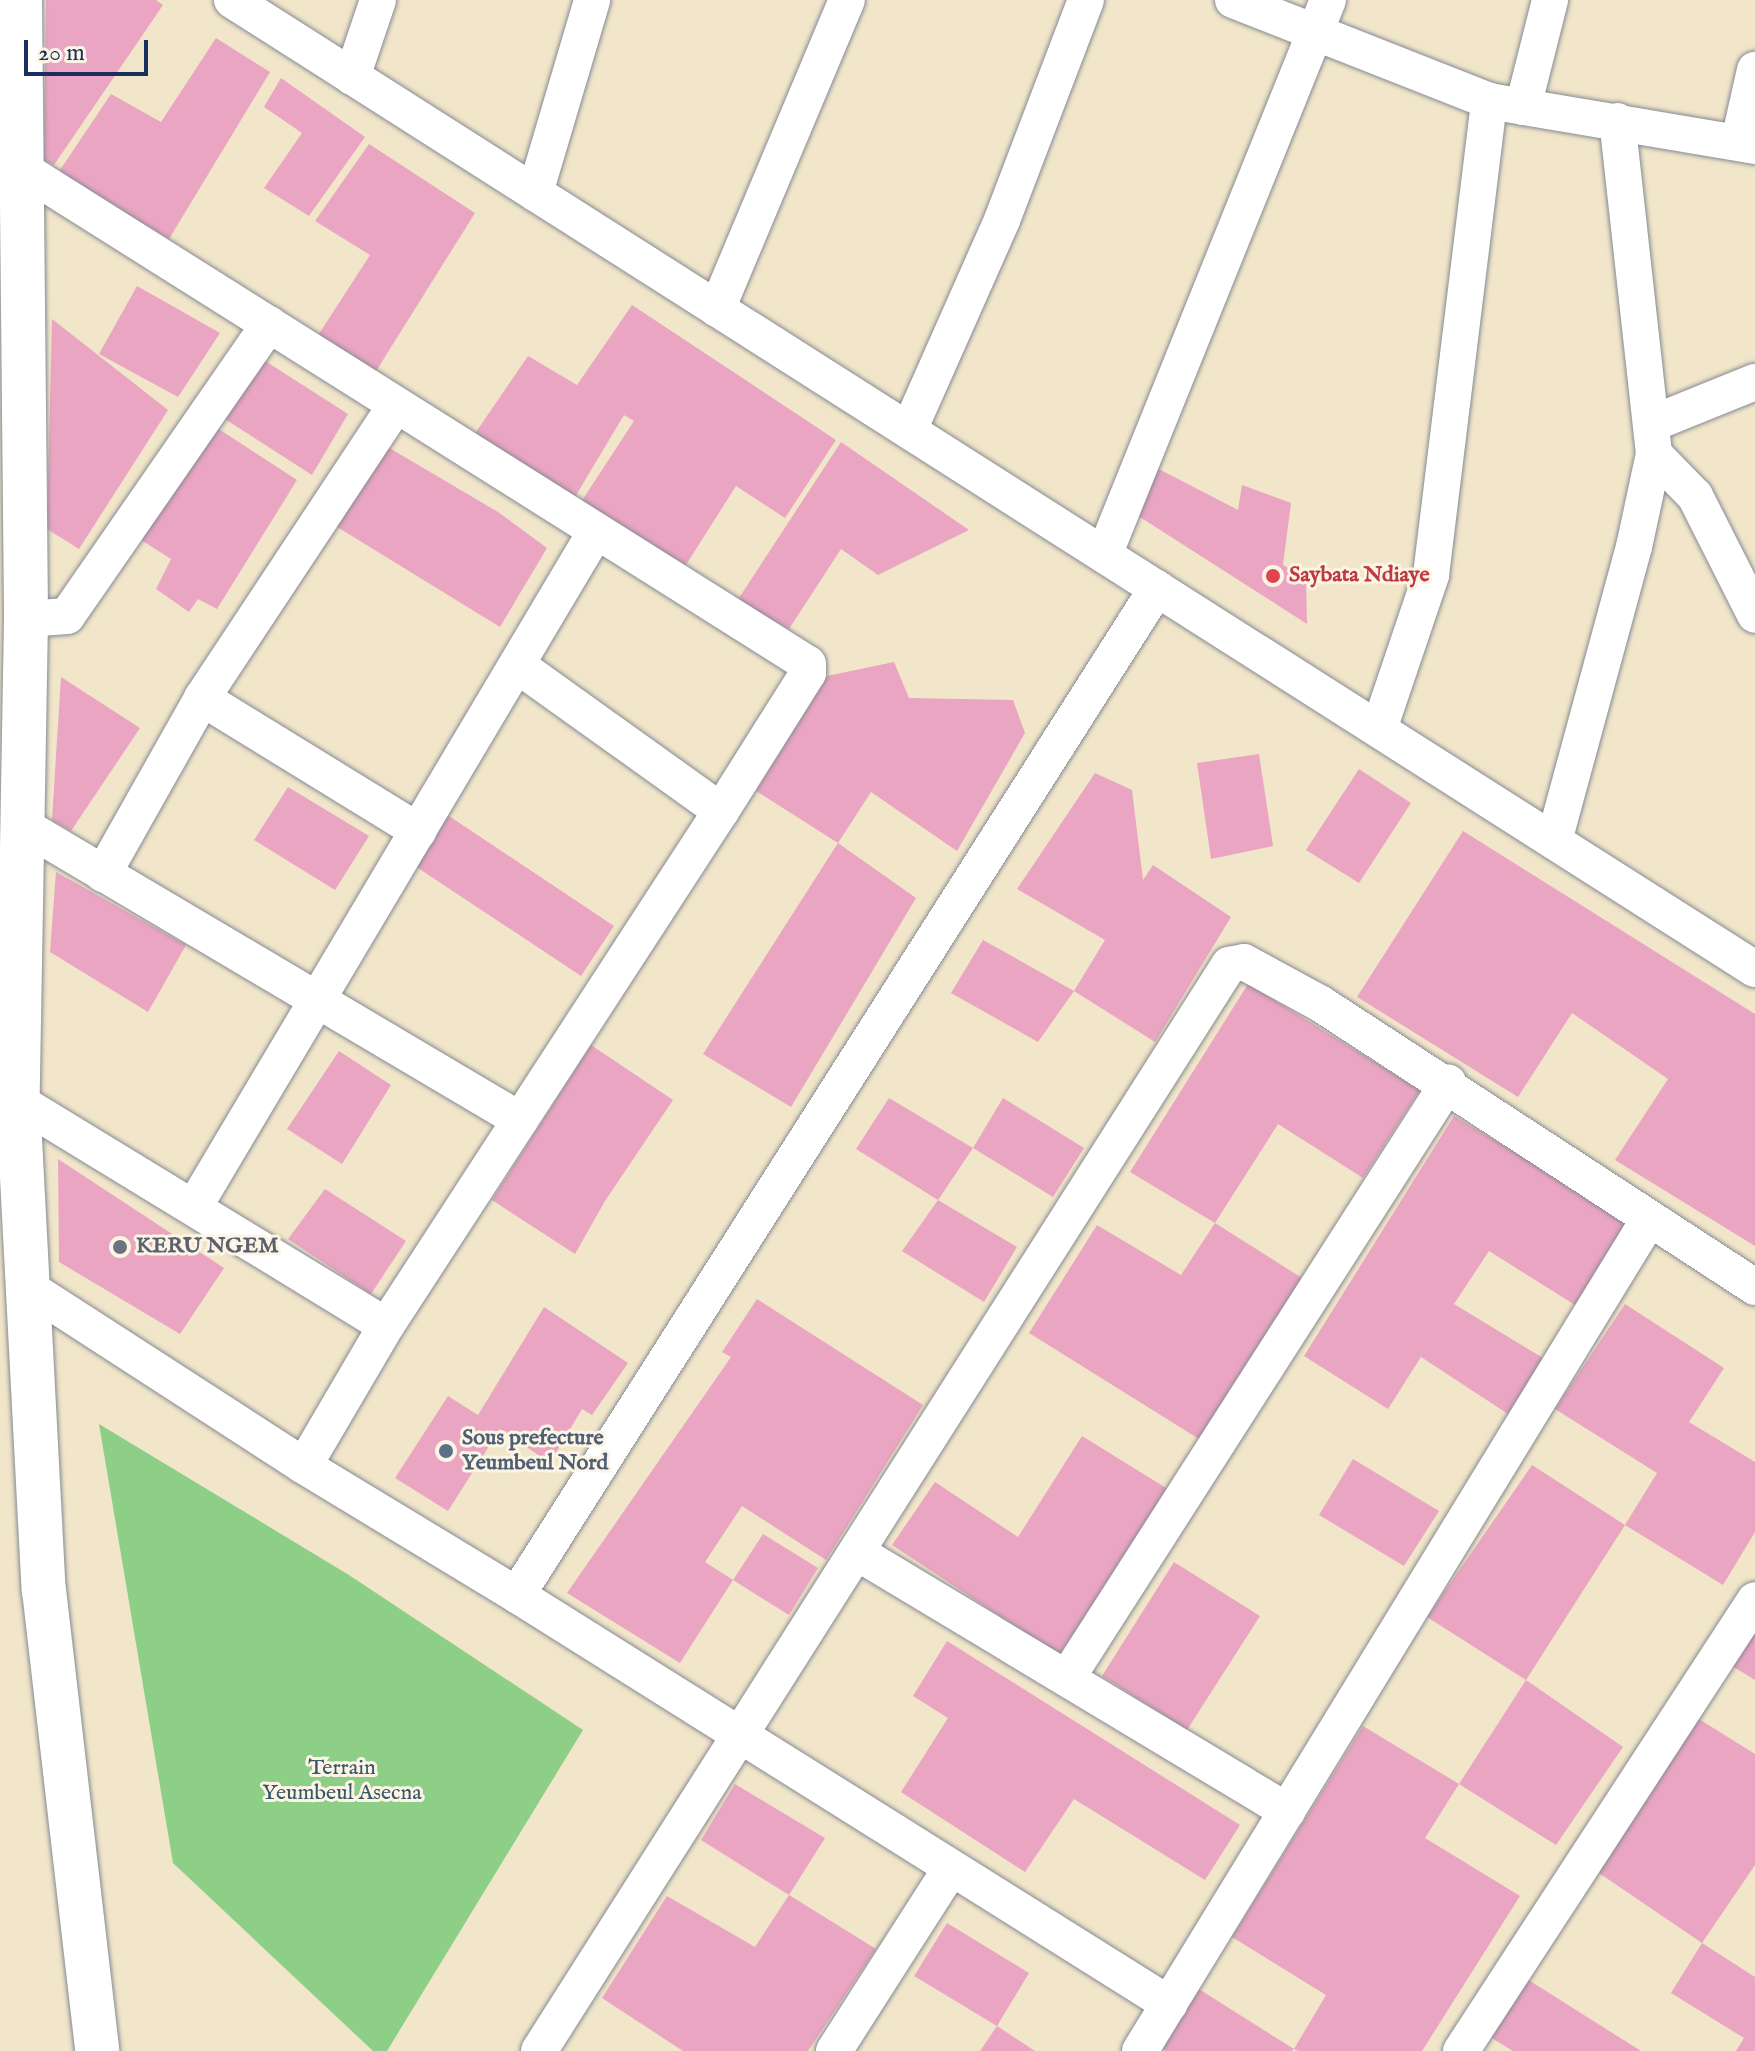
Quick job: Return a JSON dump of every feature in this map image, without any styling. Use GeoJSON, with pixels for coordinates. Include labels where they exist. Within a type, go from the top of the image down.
{"type":"FeatureCollection","features":[{"type":"Feature","properties":{"kind":"main road"},"geometry":{"type":"LineString","coordinates":[[20,0],[19,167],[26,619],[12,721],[22,825],[18,1101],[44,1590],[97,2051]]}},
{"type":"Feature","properties":{"kind":"street"},"geometry":{"type":"LineString","coordinates":[[232,0],[1755,969]]}},
{"type":"Feature","properties":{"kind":"street"},"geometry":{"type":"LineString","coordinates":[[352,77],[378,0]]}},
{"type":"Feature","properties":{"kind":"street"},"geometry":{"type":"LineString","coordinates":[[535,193],[592,0]]}},
{"type":"Feature","properties":{"kind":"street"},"geometry":{"type":"LineString","coordinates":[[717,309],[847,0]]}},
{"type":"Feature","properties":{"kind":"street"},"geometry":{"type":"LineString","coordinates":[[909,430],[1002,220],[1086,0]]}},
{"type":"Feature","properties":{"kind":"street"},"geometry":{"type":"LineString","coordinates":[[1233,0],[1321,16],[1506,104],[1747,143],[1755,70]]}},
{"type":"Feature","properties":{"kind":"street"},"geometry":{"type":"LineString","coordinates":[[1379,729],[1431,575],[1506,104],[1550,0]]}},
{"type":"Feature","properties":{"kind":"street"},"geometry":{"type":"LineString","coordinates":[[1104,555],[1321,16]]}},
{"type":"Feature","properties":{"kind":"street"},"geometry":{"type":"LineString","coordinates":[[1554,841],[1630,562],[1653,439],[1617,121]]}},
{"type":"Feature","properties":{"kind":"street"},"geometry":{"type":"LineString","coordinates":[[19,167],[808,664],[808,673],[721,811],[386,1326],[304,1466]]}},
{"type":"Feature","properties":{"kind":"street"},"geometry":{"type":"LineString","coordinates":[[26,619],[67,616],[269,324]]}},
{"type":"Feature","properties":{"kind":"street"},"geometry":{"type":"LineString","coordinates":[[1653,439],[1755,382]]}},
{"type":"Feature","properties":{"kind":"street"},"geometry":{"type":"LineString","coordinates":[[103,874],[202,698],[396,405]]}},
{"type":"Feature","properties":{"kind":"street"},"geometry":{"type":"LineString","coordinates":[[1653,439],[1695,496],[1755,615]]}},
{"type":"Feature","properties":{"kind":"street"},"geometry":{"type":"LineString","coordinates":[[194,1207],[596,531]]}},
{"type":"Feature","properties":{"kind":"street"},"geometry":{"type":"LineString","coordinates":[[517,1595],[1157,588]]}},
{"type":"Feature","properties":{"kind":"street"},"geometry":{"type":"LineString","coordinates":[[517,665],[721,811]]}},
{"type":"Feature","properties":{"kind":"street"},"geometry":{"type":"LineString","coordinates":[[202,698],[418,831]]}},
{"type":"Feature","properties":{"kind":"street"},"geometry":{"type":"LineString","coordinates":[[22,825],[520,1120]]}},
{"type":"Feature","properties":{"kind":"street"},"geometry":{"type":"LineString","coordinates":[[539,2051],[1229,965],[1244,962],[1448,1083],[1755,1287]]}},
{"type":"Feature","properties":{"kind":"street"},"geometry":{"type":"LineString","coordinates":[[1067,1678],[1448,1083]]}},
{"type":"Feature","properties":{"kind":"street"},"geometry":{"type":"LineString","coordinates":[[18,1101],[386,1326]]}},
{"type":"Feature","properties":{"kind":"street"},"geometry":{"type":"LineString","coordinates":[[1140,2051],[1649,1219]]}},
{"type":"Feature","properties":{"kind":"street"},"geometry":{"type":"LineString","coordinates":[[26,1286],[304,1466],[517,1595],[1169,2004]]}},
{"type":"Feature","properties":{"kind":"street"},"geometry":{"type":"LineString","coordinates":[[858,1553],[1287,1811]]}},
{"type":"Feature","properties":{"kind":"street"},"geometry":{"type":"LineString","coordinates":[[1465,2050],[1755,1600]]}},
{"type":"Feature","properties":{"kind":"street"},"geometry":{"type":"LineString","coordinates":[[834,2051],[951,1868]]}},
{"type":"Feature","properties":{"kind":"green space","name":"Terrain Yeumbeul Asecna"},"geometry":{"type":"Polygon","coordinates":[[[99,1424],[349,1575],[583,1730],[387,2051],[373,2051],[173,1863],[99,1424]]]}},
{"type":"Feature","properties":{"kind":"building"},"geometry":{"type":"Polygon","coordinates":[[[46,0],[156,0],[163,5],[54,165],[44,160],[46,0]]]}},
{"type":"Feature","properties":{"kind":"building"},"geometry":{"type":"Polygon","coordinates":[[[216,38],[270,72],[169,239],[58,173],[111,94],[161,122],[216,38]]]}},
{"type":"Feature","properties":{"kind":"building"},"geometry":{"type":"Polygon","coordinates":[[[281,78],[365,137],[309,216],[264,188],[302,133],[264,107],[281,78]]]}},
{"type":"Feature","properties":{"kind":"building"},"geometry":{"type":"Polygon","coordinates":[[[369,144],[475,213],[373,376],[315,340],[370,255],[315,221],[369,144]]]}},
{"type":"Feature","properties":{"kind":"building"},"geometry":{"type":"Polygon","coordinates":[[[137,286],[220,333],[178,397],[99,354],[137,286]]]}},
{"type":"Feature","properties":{"kind":"building"},"geometry":{"type":"Polygon","coordinates":[[[632,305],[836,440],[785,518],[736,486],[684,568],[581,502],[634,421],[624,415],[575,497],[474,435],[528,356],[577,385],[632,305]]]}},
{"type":"Feature","properties":{"kind":"building"},"geometry":{"type":"Polygon","coordinates":[[[52,319],[168,410],[79,549],[47,529],[52,319]]]}},
{"type":"Feature","properties":{"kind":"building"},"geometry":{"type":"Polygon","coordinates":[[[262,359],[348,414],[312,475],[220,416],[262,359]]]}},
{"type":"Feature","properties":{"kind":"building"},"geometry":{"type":"Polygon","coordinates":[[[217,428],[297,480],[217,609],[198,599],[189,612],[156,589],[171,559],[141,540],[217,428]]]}},
{"type":"Feature","properties":{"kind":"building"},"geometry":{"type":"Polygon","coordinates":[[[841,442],[969,530],[878,575],[841,549],[789,629],[737,601],[841,442]]]}},
{"type":"Feature","properties":{"kind":"building"},"geometry":{"type":"Polygon","coordinates":[[[386,446],[498,512],[547,548],[500,627],[334,525],[386,446]]]}},
{"type":"Feature","properties":{"kind":"building"},"geometry":{"type":"Polygon","coordinates":[[[1153,466],[1238,510],[1242,485],[1291,503],[1283,565],[1306,578],[1307,624],[1132,512],[1153,466]]]}},
{"type":"Feature","properties":{"kind":"building"},"geometry":{"type":"Polygon","coordinates":[[[894,662],[909,698],[1013,700],[1025,733],[957,851],[871,792],[838,843],[756,791],[827,676],[894,662]]]}},
{"type":"Feature","properties":{"kind":"building"},"geometry":{"type":"Polygon","coordinates":[[[61,677],[140,728],[71,831],[52,820],[61,677]]]}},
{"type":"Feature","properties":{"kind":"building"},"geometry":{"type":"Polygon","coordinates":[[[1259,754],[1273,846],[1211,859],[1197,763],[1259,754]]]}},
{"type":"Feature","properties":{"kind":"building"},"geometry":{"type":"Polygon","coordinates":[[[1359,769],[1411,803],[1359,883],[1306,850],[1359,769]]]}},
{"type":"Feature","properties":{"kind":"building"},"geometry":{"type":"Polygon","coordinates":[[[1095,773],[1132,790],[1143,880],[1153,865],[1231,917],[1155,1042],[1074,991],[1105,940],[1017,889],[1095,773]]]}},
{"type":"Feature","properties":{"kind":"building"},"geometry":{"type":"Polygon","coordinates":[[[288,787],[369,836],[335,890],[254,840],[288,787]]]}},
{"type":"Feature","properties":{"kind":"building"},"geometry":{"type":"Polygon","coordinates":[[[446,814],[614,926],[581,976],[412,864],[446,814]]]}},
{"type":"Feature","properties":{"kind":"building"},"geometry":{"type":"Polygon","coordinates":[[[1463,831],[1755,1014],[1755,1246],[1615,1160],[1668,1079],[1572,1013],[1518,1097],[1357,997],[1463,831]]]}},
{"type":"Feature","properties":{"kind":"building"},"geometry":{"type":"Polygon","coordinates":[[[838,843],[916,898],[791,1107],[703,1054],[838,843]]]}},
{"type":"Feature","properties":{"kind":"building"},"geometry":{"type":"Polygon","coordinates":[[[56,872],[186,945],[148,1012],[50,952],[56,872]]]}},
{"type":"Feature","properties":{"kind":"building"},"geometry":{"type":"Polygon","coordinates":[[[983,940],[1074,991],[1038,1042],[951,993],[983,940]]]}},
{"type":"Feature","properties":{"kind":"building"},"geometry":{"type":"Polygon","coordinates":[[[1248,984],[1420,1090],[1363,1178],[1278,1124],[1215,1223],[1130,1172],[1248,984]]]}},
{"type":"Feature","properties":{"kind":"building"},"geometry":{"type":"Polygon","coordinates":[[[591,1045],[673,1100],[605,1201],[575,1254],[492,1200],[591,1045]]]}},
{"type":"Feature","properties":{"kind":"building"},"geometry":{"type":"Polygon","coordinates":[[[339,1051],[391,1085],[342,1164],[287,1129],[339,1051]]]}},
{"type":"Feature","properties":{"kind":"building"},"geometry":{"type":"Polygon","coordinates":[[[889,1098],[973,1148],[938,1200],[856,1149],[889,1098]]]}},
{"type":"Feature","properties":{"kind":"building"},"geometry":{"type":"Polygon","coordinates":[[[1003,1098],[1084,1148],[1053,1197],[973,1148],[1003,1098]]]}},
{"type":"Feature","properties":{"kind":"building"},"geometry":{"type":"Polygon","coordinates":[[[1454,1116],[1630,1221],[1575,1305],[1489,1251],[1454,1304],[1543,1358],[1508,1414],[1421,1357],[1388,1409],[1304,1356],[1454,1116]]]}},
{"type":"Feature","properties":{"kind":"building"},"geometry":{"type":"Polygon","coordinates":[[[58,1159],[224,1268],[180,1334],[59,1262],[58,1159]]]}},
{"type":"Feature","properties":{"kind":"building"},"geometry":{"type":"Polygon","coordinates":[[[325,1189],[406,1241],[371,1294],[288,1239],[325,1189]]]}},
{"type":"Feature","properties":{"kind":"building"},"geometry":{"type":"Polygon","coordinates":[[[938,1200],[1017,1247],[984,1302],[902,1251],[938,1200]]]}},
{"type":"Feature","properties":{"kind":"building"},"geometry":{"type":"Polygon","coordinates":[[[1215,1223],[1302,1278],[1199,1439],[1029,1333],[1097,1225],[1181,1275],[1215,1223]]]}},
{"type":"Feature","properties":{"kind":"building"},"geometry":{"type":"Polygon","coordinates":[[[757,1299],[923,1405],[826,1560],[742,1506],[705,1562],[733,1580],[680,1663],[567,1593],[731,1357],[722,1352],[757,1299]]]}},
{"type":"Feature","properties":{"kind":"building"},"geometry":{"type":"Polygon","coordinates":[[[1625,1304],[1724,1368],[1689,1422],[1755,1462],[1755,1532],[1723,1585],[1625,1525],[1657,1473],[1555,1409],[1625,1304]]]}},
{"type":"Feature","properties":{"kind":"building"},"geometry":{"type":"Polygon","coordinates":[[[544,1307],[628,1363],[592,1415],[582,1409],[550,1463],[500,1429],[448,1511],[395,1478],[448,1396],[478,1415],[544,1307]]]}},
{"type":"Feature","properties":{"kind":"building"},"geometry":{"type":"Polygon","coordinates":[[[1082,1436],[1171,1491],[1059,1655],[892,1545],[935,1482],[1018,1537],[1082,1436]]]}},
{"type":"Feature","properties":{"kind":"building"},"geometry":{"type":"Polygon","coordinates":[[[1353,1459],[1439,1511],[1404,1566],[1319,1515],[1353,1459]]]}},
{"type":"Feature","properties":{"kind":"building"},"geometry":{"type":"Polygon","coordinates":[[[1532,1465],[1625,1525],[1526,1680],[1427,1617],[1532,1465]]]}},
{"type":"Feature","properties":{"kind":"building"},"geometry":{"type":"Polygon","coordinates":[[[763,1534],[818,1568],[789,1615],[733,1580],[763,1534]]]}},
{"type":"Feature","properties":{"kind":"building"},"geometry":{"type":"Polygon","coordinates":[[[1174,1562],[1260,1616],[1187,1730],[1102,1676],[1174,1562]]]}},
{"type":"Feature","properties":{"kind":"building"},"geometry":{"type":"Polygon","coordinates":[[[1755,1628],[1755,1680],[1732,1666],[1755,1628]]]}},
{"type":"Feature","properties":{"kind":"building"},"geometry":{"type":"Polygon","coordinates":[[[947,1641],[1240,1825],[1205,1880],[1074,1799],[1025,1872],[901,1792],[948,1718],[913,1696],[947,1641]]]}},
{"type":"Feature","properties":{"kind":"building"},"geometry":{"type":"Polygon","coordinates":[[[1526,1680],[1623,1747],[1556,1845],[1459,1784],[1526,1680]]]}},
{"type":"Feature","properties":{"kind":"building"},"geometry":{"type":"Polygon","coordinates":[[[1699,1719],[1755,1754],[1755,1865],[1702,1943],[1596,1871],[1699,1719]]]}},
{"type":"Feature","properties":{"kind":"building"},"geometry":{"type":"Polygon","coordinates":[[[1363,1726],[1459,1784],[1425,1838],[1520,1896],[1422,2051],[1298,2051],[1294,2049],[1326,1995],[1232,1937],[1363,1726]]]}},
{"type":"Feature","properties":{"kind":"building"},"geometry":{"type":"Polygon","coordinates":[[[735,1784],[825,1838],[789,1895],[701,1840],[735,1784]]]}},
{"type":"Feature","properties":{"kind":"building"},"geometry":{"type":"Polygon","coordinates":[[[789,1895],[876,1949],[808,2051],[683,2051],[602,1998],[667,1896],[755,1947],[789,1895]]]}},
{"type":"Feature","properties":{"kind":"building"},"geometry":{"type":"Polygon","coordinates":[[[947,1923],[1029,1973],[997,2026],[914,1976],[947,1923]]]}},
{"type":"Feature","properties":{"kind":"building"},"geometry":{"type":"Polygon","coordinates":[[[1702,1943],[1755,1977],[1755,2051],[1736,2051],[1744,2038],[1671,1993],[1702,1943]]]}},
{"type":"Feature","properties":{"kind":"building"},"geometry":{"type":"Polygon","coordinates":[[[1527,1979],[1641,2051],[1513,2051],[1490,2037],[1527,1979]]]}},
{"type":"Feature","properties":{"kind":"building"},"geometry":{"type":"Polygon","coordinates":[[[1194,1986],[1294,2049],[1166,2051],[1156,2044],[1194,1986]]]}},
{"type":"Feature","properties":{"kind":"building"},"geometry":{"type":"Polygon","coordinates":[[[997,2026],[1035,2051],[980,2051],[997,2026]]]}},
{"type":"Feature","properties":{"kind":"place","name":"Saybata Ndiaye"},"geometry":{"type":"Point","coordinates":[1273,576]}},
{"type":"Feature","properties":{"kind":"place","name":"KERU NGEM"},"geometry":{"type":"Point","coordinates":[120,1247]}},
{"type":"Feature","properties":{"kind":"place","name":"Sous prefecture Yeumbeul Nord"},"geometry":{"type":"Point","coordinates":[446,1451]}}]}
